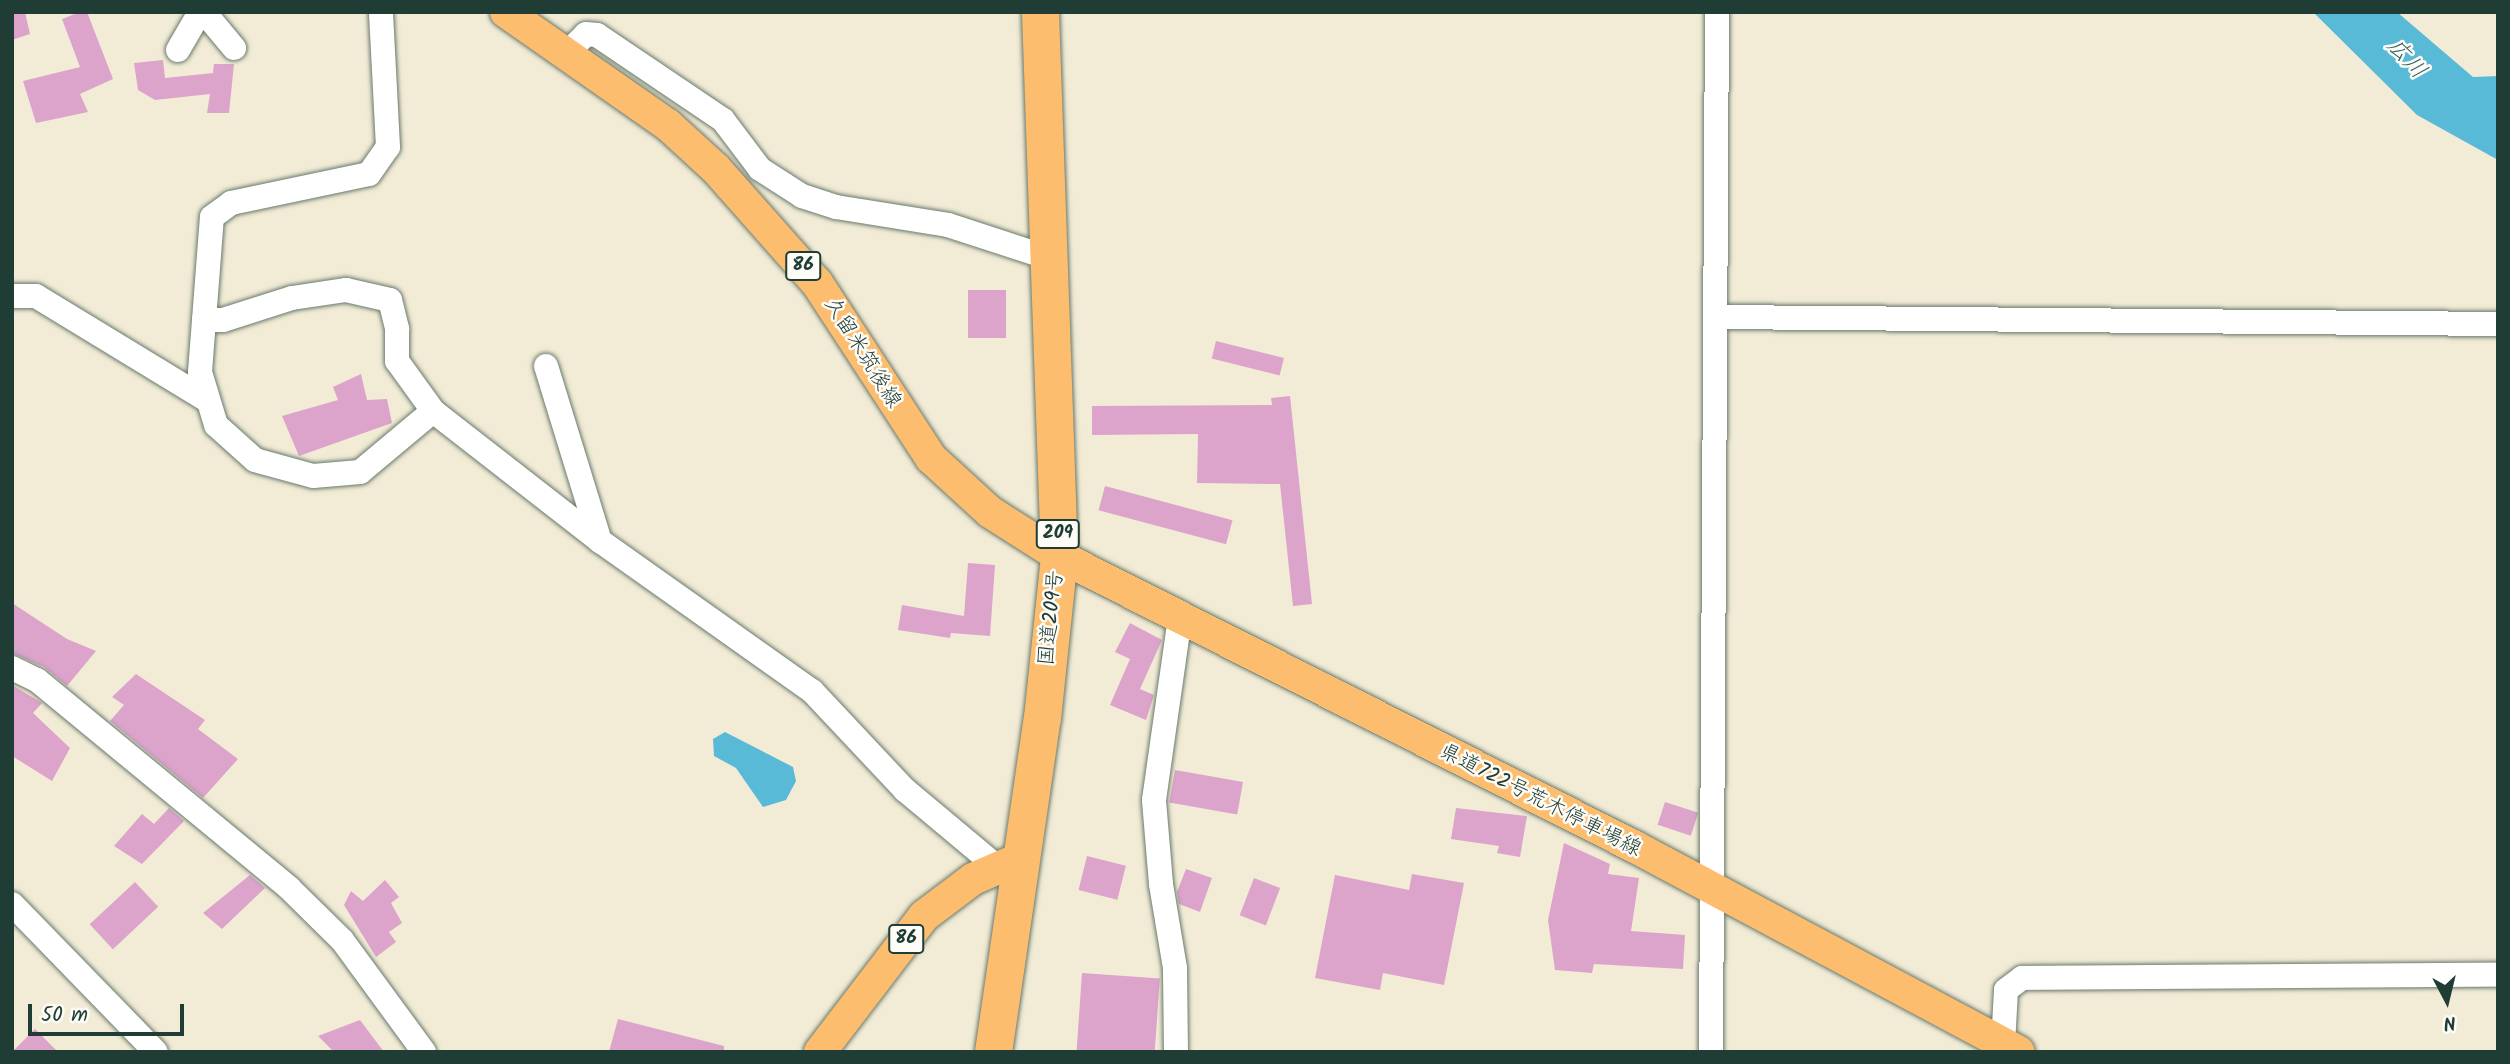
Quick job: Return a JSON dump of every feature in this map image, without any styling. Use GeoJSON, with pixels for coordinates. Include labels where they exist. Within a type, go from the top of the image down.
{"type":"FeatureCollection","features":[{"type":"Feature","properties":{"kind":"highway","name":"国道209号"},"geometry":{"type":"LineString","coordinates":[[993,1052],[1008,862],[1059,556],[1040,12]]}},
{"type":"Feature","properties":{"kind":"main road","name":"久留米筑後線"},"geometry":{"type":"LineString","coordinates":[[506,12],[668,125],[716,169],[817,283],[931,458],[990,512],[1059,556]]}},
{"type":"Feature","properties":{"kind":"main road","name":"県道722号荒木停車場線"},"geometry":{"type":"LineString","coordinates":[[1059,556],[1713,889],[2011,1048]]}},
{"type":"Feature","properties":{"kind":"main road","name":"86"},"geometry":{"type":"LineString","coordinates":[[820,1052],[924,916],[1008,862]]}},
{"type":"Feature","properties":{"kind":"street"},"geometry":{"type":"LineString","coordinates":[[178,50],[202,12],[234,48]]}},
{"type":"Feature","properties":{"kind":"street"},"geometry":{"type":"LineString","coordinates":[[382,12],[388,146],[369,174],[232,204],[212,217],[200,372],[216,425],[255,460],[313,476],[360,472],[433,411]]}},
{"type":"Feature","properties":{"kind":"street"},"geometry":{"type":"LineString","coordinates":[[1711,1052],[1717,12]]}},
{"type":"Feature","properties":{"kind":"street"},"geometry":{"type":"LineString","coordinates":[[566,54],[586,34],[597,35],[723,120],[760,169],[802,196],[836,207],[948,225],[1049,258]]}},
{"type":"Feature","properties":{"kind":"street"},"geometry":{"type":"LineString","coordinates":[[204,320],[223,320],[292,298],[346,290],[390,300],[397,329],[397,361],[433,411],[600,541],[812,691],[905,790],[1008,862]]}},
{"type":"Feature","properties":{"kind":"street"},"geometry":{"type":"LineString","coordinates":[[12,296],[36,296],[207,400]]}},
{"type":"Feature","properties":{"kind":"street"},"geometry":{"type":"LineString","coordinates":[[1717,317],[2498,324]]}},
{"type":"Feature","properties":{"kind":"street"},"geometry":{"type":"LineString","coordinates":[[546,366],[600,541]]}},
{"type":"Feature","properties":{"kind":"street"},"geometry":{"type":"LineString","coordinates":[[1175,1045],[1175,968],[1161,884],[1154,800],[1180,618]]}},
{"type":"Feature","properties":{"kind":"street"},"geometry":{"type":"LineString","coordinates":[[12,668],[37,680],[289,888],[342,940],[424,1052]]}},
{"type":"Feature","properties":{"kind":"street"},"geometry":{"type":"LineString","coordinates":[[12,904],[156,1052]]}},
{"type":"Feature","properties":{"kind":"street"},"geometry":{"type":"LineString","coordinates":[[2011,1048],[2006,990],[2022,978],[2498,975]]}},
{"type":"Feature","properties":{"kind":"water","name":"広川"},"geometry":{"type":"Polygon","coordinates":[[[2313,12],[2397,12],[2473,77],[2498,76],[2498,160],[2417,115],[2313,12]]]}},
{"type":"Feature","properties":{"kind":"water"},"geometry":{"type":"Polygon","coordinates":[[[725,732],[793,767],[796,781],[786,800],[763,807],[736,768],[714,756],[713,739],[725,732]]]}},
{"type":"Feature","properties":{"kind":"building"},"geometry":{"type":"Polygon","coordinates":[[[12,12],[25,12],[30,34],[12,40],[12,12]]]}},
{"type":"Feature","properties":{"kind":"building"},"geometry":{"type":"Polygon","coordinates":[[[87,12],[113,79],[80,94],[88,112],[36,123],[23,81],[80,67],[62,19],[87,12]]]}},
{"type":"Feature","properties":{"kind":"building"},"geometry":{"type":"Polygon","coordinates":[[[163,60],[165,78],[213,73],[214,64],[234,64],[229,113],[207,113],[210,94],[155,100],[138,90],[134,63],[163,60]]]}},
{"type":"Feature","properties":{"kind":"building"},"geometry":{"type":"Polygon","coordinates":[[[968,290],[1006,290],[1006,338],[968,338],[968,290]]]}},
{"type":"Feature","properties":{"kind":"building"},"geometry":{"type":"Polygon","coordinates":[[[1216,341],[1284,358],[1280,375],[1212,358],[1216,341]]]}},
{"type":"Feature","properties":{"kind":"building"},"geometry":{"type":"Polygon","coordinates":[[[361,374],[367,400],[387,399],[392,423],[299,456],[282,416],[338,400],[333,387],[361,374]]]}},
{"type":"Feature","properties":{"kind":"building"},"geometry":{"type":"Polygon","coordinates":[[[1290,396],[1312,604],[1293,606],[1280,484],[1197,483],[1198,434],[1092,435],[1092,406],[1272,405],[1271,398],[1290,396]]]}},
{"type":"Feature","properties":{"kind":"building"},"geometry":{"type":"Polygon","coordinates":[[[1105,486],[1233,520],[1226,544],[1099,510],[1105,486]]]}},
{"type":"Feature","properties":{"kind":"building"},"geometry":{"type":"Polygon","coordinates":[[[968,563],[995,565],[990,636],[951,633],[950,638],[898,630],[902,605],[964,616],[968,563]]]}},
{"type":"Feature","properties":{"kind":"building"},"geometry":{"type":"Polygon","coordinates":[[[12,603],[67,639],[96,651],[67,686],[44,667],[12,653],[12,603]]]}},
{"type":"Feature","properties":{"kind":"building"},"geometry":{"type":"Polygon","coordinates":[[[1130,623],[1162,640],[1140,689],[1154,695],[1146,720],[1110,705],[1130,659],[1115,652],[1130,623]]]}},
{"type":"Feature","properties":{"kind":"building"},"geometry":{"type":"Polygon","coordinates":[[[136,674],[205,720],[198,729],[238,759],[203,798],[110,721],[124,705],[112,697],[136,674]]]}},
{"type":"Feature","properties":{"kind":"building"},"geometry":{"type":"Polygon","coordinates":[[[12,685],[42,703],[33,713],[70,748],[52,781],[12,756],[12,685]]]}},
{"type":"Feature","properties":{"kind":"building"},"geometry":{"type":"Polygon","coordinates":[[[1175,770],[1243,782],[1237,814],[1169,802],[1175,770]]]}},
{"type":"Feature","properties":{"kind":"building"},"geometry":{"type":"Polygon","coordinates":[[[1665,802],[1698,813],[1691,836],[1658,825],[1665,802]]]}},
{"type":"Feature","properties":{"kind":"building"},"geometry":{"type":"Polygon","coordinates":[[[169,808],[184,821],[142,864],[114,846],[142,814],[154,824],[169,808]]]}},
{"type":"Feature","properties":{"kind":"building"},"geometry":{"type":"Polygon","coordinates":[[[1456,808],[1527,816],[1520,857],[1497,853],[1499,846],[1451,839],[1456,808]]]}},
{"type":"Feature","properties":{"kind":"building"},"geometry":{"type":"Polygon","coordinates":[[[1564,843],[1610,864],[1608,874],[1639,878],[1631,931],[1685,935],[1683,969],[1594,964],[1592,973],[1555,970],[1548,920],[1564,843]]]}},
{"type":"Feature","properties":{"kind":"building"},"geometry":{"type":"Polygon","coordinates":[[[1087,856],[1126,866],[1117,900],[1079,890],[1087,856]]]}},
{"type":"Feature","properties":{"kind":"building"},"geometry":{"type":"Polygon","coordinates":[[[1186,869],[1212,878],[1200,912],[1179,904],[1177,892],[1186,869]]]}},
{"type":"Feature","properties":{"kind":"building"},"geometry":{"type":"Polygon","coordinates":[[[1412,874],[1464,883],[1444,985],[1383,973],[1380,990],[1315,978],[1335,875],[1409,890],[1412,874]]]}},
{"type":"Feature","properties":{"kind":"building"},"geometry":{"type":"Polygon","coordinates":[[[250,875],[265,888],[222,929],[203,913],[250,875]]]}},
{"type":"Feature","properties":{"kind":"building"},"geometry":{"type":"Polygon","coordinates":[[[1254,878],[1280,888],[1266,925],[1240,915],[1254,878]]]}},
{"type":"Feature","properties":{"kind":"building"},"geometry":{"type":"Polygon","coordinates":[[[385,880],[399,897],[391,903],[402,923],[389,932],[396,942],[376,957],[344,905],[351,891],[363,901],[385,880]]]}},
{"type":"Feature","properties":{"kind":"building"},"geometry":{"type":"Polygon","coordinates":[[[135,882],[158,907],[113,949],[90,924],[135,882]]]}},
{"type":"Feature","properties":{"kind":"building"},"geometry":{"type":"Polygon","coordinates":[[[1082,973],[1160,978],[1155,1052],[1076,1052],[1082,973]]]}},
{"type":"Feature","properties":{"kind":"building"},"geometry":{"type":"Polygon","coordinates":[[[618,1019],[724,1046],[724,1052],[609,1052],[618,1019]]]}},
{"type":"Feature","properties":{"kind":"building"},"geometry":{"type":"Polygon","coordinates":[[[360,1020],[384,1052],[334,1052],[318,1036],[360,1020]]]}},
{"type":"Feature","properties":{"kind":"building"},"geometry":{"type":"Polygon","coordinates":[[[35,1029],[58,1052],[12,1052],[35,1029]]]}}]}
